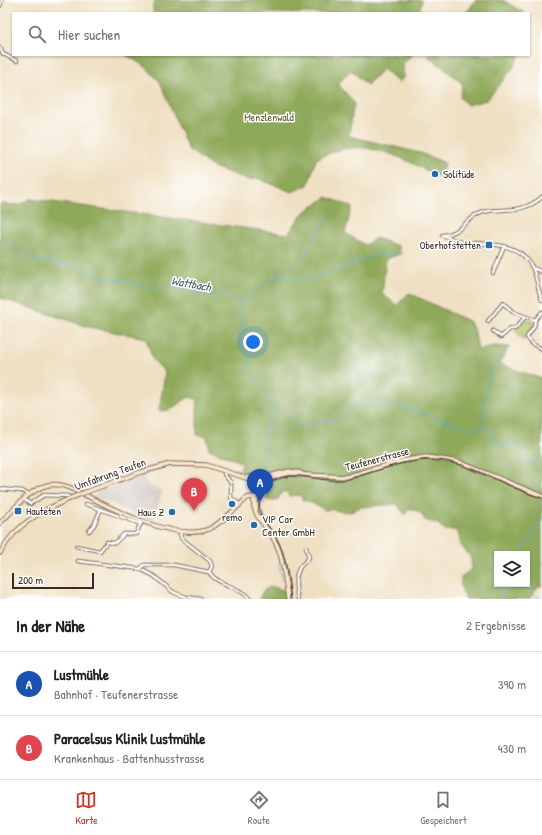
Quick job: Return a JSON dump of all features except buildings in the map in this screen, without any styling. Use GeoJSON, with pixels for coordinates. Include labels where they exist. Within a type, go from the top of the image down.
{"type":"FeatureCollection","features":[{"type":"Feature","properties":{"kind":"main road","name":"Teufenerstrasse"},"geometry":{"type":"LineString","coordinates":[[261,480],[289,471],[333,478],[346,477],[407,460],[437,458],[459,462],[542,496]]}},
{"type":"Feature","properties":{"kind":"main road","name":"Umfahrung Teufen"},"geometry":{"type":"LineString","coordinates":[[0,553],[11,535],[30,518],[78,495],[141,472],[171,464],[206,465],[245,477],[261,480]]}},
{"type":"Feature","properties":{"kind":"main road"},"geometry":{"type":"LineString","coordinates":[[261,480],[254,499],[254,510],[279,550],[288,599]]}},
{"type":"Feature","properties":{"kind":"main road"},"geometry":{"type":"LineString","coordinates":[[0,523],[41,487],[59,485],[74,489],[142,522],[180,532],[194,533],[208,529],[218,523],[248,497],[254,499]]}},
{"type":"Feature","properties":{"kind":"street"},"geometry":{"type":"LineString","coordinates":[[0,6],[2,0]]}},
{"type":"Feature","properties":{"kind":"street"},"geometry":{"type":"LineString","coordinates":[[0,48],[3,54],[17,61]]}},
{"type":"Feature","properties":{"kind":"street"},"geometry":{"type":"LineString","coordinates":[[542,197],[537,202],[520,210],[481,213],[458,231],[442,236],[469,245],[474,243],[504,246],[520,252],[533,268],[542,300]]}},
{"type":"Feature","properties":{"kind":"street"},"geometry":{"type":"LineString","coordinates":[[493,273],[504,246]]}},
{"type":"Feature","properties":{"kind":"street"},"geometry":{"type":"LineString","coordinates":[[533,268],[542,272]]}},
{"type":"Feature","properties":{"kind":"street"},"geometry":{"type":"LineString","coordinates":[[488,321],[503,303],[513,312],[535,320]]}},
{"type":"Feature","properties":{"kind":"street"},"geometry":{"type":"LineString","coordinates":[[542,312],[535,320],[534,327],[529,334],[528,340],[542,349]]}},
{"type":"Feature","properties":{"kind":"street"},"geometry":{"type":"LineString","coordinates":[[493,330],[501,337],[510,329],[515,329],[525,317]]}},
{"type":"Feature","properties":{"kind":"street"},"geometry":{"type":"LineString","coordinates":[[224,474],[231,483],[231,498],[239,504]]}},
{"type":"Feature","properties":{"kind":"street"},"geometry":{"type":"LineString","coordinates":[[0,488],[22,491],[30,496]]}},
{"type":"Feature","properties":{"kind":"street"},"geometry":{"type":"LineString","coordinates":[[25,500],[30,504],[44,495],[68,496]]}},
{"type":"Feature","properties":{"kind":"street"},"geometry":{"type":"LineString","coordinates":[[76,546],[100,551],[107,542],[114,543],[124,534],[136,534],[142,522],[86,504]]}},
{"type":"Feature","properties":{"kind":"street"},"geometry":{"type":"LineString","coordinates":[[89,531],[94,525],[101,509]]}},
{"type":"Feature","properties":{"kind":"street"},"geometry":{"type":"LineString","coordinates":[[180,532],[181,538],[210,562],[212,566],[209,572]]}},
{"type":"Feature","properties":{"kind":"street"},"geometry":{"type":"LineString","coordinates":[[298,599],[295,587],[296,580],[300,567],[309,557],[306,548]]}},
{"type":"Feature","properties":{"kind":"street"},"geometry":{"type":"LineString","coordinates":[[78,561],[140,569],[154,576],[173,592],[186,597],[201,599]]}},
{"type":"Feature","properties":{"kind":"street"},"geometry":{"type":"LineString","coordinates":[[140,569],[144,564],[174,565],[209,572],[215,578],[247,595],[250,599]]}},
{"type":"Feature","properties":{"kind":"shaded area"},"geometry":{"type":"Polygon","coordinates":[[[144,474],[147,485],[162,491],[153,522],[95,497],[98,490],[144,474]]]}},
{"type":"Feature","properties":{"kind":"green space"},"geometry":{"type":"Polygon","coordinates":[[[156,0],[422,0],[419,12],[153,12],[153,6],[156,0]]]}},
{"type":"Feature","properties":{"kind":"green space"},"geometry":{"type":"Polygon","coordinates":[[[476,0],[502,0],[523,12],[467,12],[476,0]]]}},
{"type":"Feature","properties":{"kind":"green space","name":"Menzlenwald"},"geometry":{"type":"Polygon","coordinates":[[[128,56],[411,56],[403,64],[404,76],[399,83],[383,69],[367,85],[351,70],[338,84],[354,103],[349,136],[420,153],[445,163],[439,177],[391,154],[365,148],[352,148],[336,151],[316,159],[308,185],[292,192],[257,178],[250,180],[211,166],[188,149],[160,82],[146,67],[128,56]]]}},
{"type":"Feature","properties":{"kind":"green space"},"geometry":{"type":"Polygon","coordinates":[[[428,56],[519,56],[513,68],[487,100],[467,105],[460,97],[463,84],[428,56]]]}},
{"type":"Feature","properties":{"kind":"green space"},"geometry":{"type":"Polygon","coordinates":[[[327,197],[352,207],[345,233],[365,245],[376,238],[398,246],[400,254],[386,259],[382,294],[397,305],[409,293],[470,322],[475,334],[478,350],[494,346],[509,347],[499,364],[542,379],[542,586],[539,586],[529,599],[466,599],[461,587],[461,578],[471,569],[471,560],[461,545],[456,530],[445,530],[438,524],[425,520],[420,512],[409,508],[405,515],[397,504],[362,507],[352,510],[355,511],[351,512],[324,510],[311,502],[303,500],[300,495],[289,496],[286,491],[281,493],[278,499],[269,501],[266,499],[267,493],[273,487],[261,475],[248,475],[240,470],[243,463],[209,449],[207,436],[197,435],[197,399],[189,397],[169,410],[159,411],[165,372],[153,360],[146,338],[89,327],[0,298],[0,204],[19,205],[30,199],[288,234],[303,213],[327,197]]]}},
{"type":"Feature","properties":{"kind":"green space"},"geometry":{"type":"Polygon","coordinates":[[[525,319],[532,322],[534,325],[526,338],[522,338],[515,331],[525,319]]]}},
{"type":"Feature","properties":{"kind":"green space"},"geometry":{"type":"Polygon","coordinates":[[[272,587],[287,591],[288,599],[259,599],[261,594],[267,588],[272,587]]]}},
{"type":"Feature","properties":{"kind":"waterway"},"geometry":{"type":"LineString","coordinates":[[268,281],[305,257],[327,215]]}},
{"type":"Feature","properties":{"kind":"waterway","name":"Wattbach"},"geometry":{"type":"LineString","coordinates":[[0,241],[13,245],[21,254],[30,258],[78,267],[113,280],[129,281],[145,287],[172,287],[214,297],[225,293],[237,298],[241,304],[238,314],[243,320],[238,337],[250,356],[247,366],[248,372],[265,386],[268,399],[283,406],[296,425],[304,427],[324,420],[338,421],[343,417],[347,409],[365,401],[371,404],[384,404],[411,409],[430,415],[434,419],[449,422],[461,427],[488,429],[492,431],[494,443],[497,446],[509,444],[518,446],[526,459],[542,466]]}},
{"type":"Feature","properties":{"kind":"waterway"},"geometry":{"type":"LineString","coordinates":[[274,277],[308,280],[377,255],[402,254]]}},
{"type":"Feature","properties":{"kind":"waterway"},"geometry":{"type":"LineString","coordinates":[[241,304],[260,288]]}},
{"type":"Feature","properties":{"kind":"waterway"},"geometry":{"type":"LineString","coordinates":[[488,381],[495,364],[506,350]]}},
{"type":"Feature","properties":{"kind":"waterway"},"geometry":{"type":"LineString","coordinates":[[482,422],[487,385]]}},
{"type":"Feature","properties":{"kind":"waterway"},"geometry":{"type":"LineString","coordinates":[[243,474],[260,466],[264,460],[262,442],[273,410],[268,400]]}},
{"type":"Feature","properties":{"kind":"waterway"},"geometry":{"type":"LineString","coordinates":[[521,551],[533,536],[538,522],[542,520]]}},
{"type":"Feature","properties":{"kind":"waterway"},"geometry":{"type":"LineString","coordinates":[[279,563],[282,581]]}},
{"type":"Feature","properties":{"kind":"waterway"},"geometry":{"type":"LineString","coordinates":[[501,599],[503,587]]}},
{"type":"Feature","properties":{"kind":"waterway"},"geometry":{"type":"LineString","coordinates":[[526,587],[530,592],[541,599]]}},
{"type":"Feature","properties":{"kind":"railway"},"geometry":{"type":"LineString","coordinates":[[291,599],[283,552],[276,537],[263,518],[260,509],[261,497],[264,490],[269,484],[278,478],[303,476],[325,480],[343,480],[407,462],[436,460],[446,461],[471,468],[542,498]]}},
{"type":"Feature","properties":{"kind":"place","name":"Solitüde"},"geometry":{"type":"Point","coordinates":[435,174]}},
{"type":"Feature","properties":{"kind":"place","name":"Oberhofstetten"},"geometry":{"type":"Point","coordinates":[489,245]}},
{"type":"Feature","properties":{"kind":"place","name":"Lustmühle"},"geometry":{"type":"Point","coordinates":[260,502]}},
{"type":"Feature","properties":{"kind":"place","name":"remo"},"geometry":{"type":"Point","coordinates":[232,504]}},
{"type":"Feature","properties":{"kind":"place","name":"Hauteten"},"geometry":{"type":"Point","coordinates":[18,511]}},
{"type":"Feature","properties":{"kind":"place","name":"Paracelsus Klinik Lustmühle"},"geometry":{"type":"Point","coordinates":[194,511]}},
{"type":"Feature","properties":{"kind":"place","name":"Haus Z"},"geometry":{"type":"Point","coordinates":[172,512]}},
{"type":"Feature","properties":{"kind":"place","name":"VIP Car Center GmbH"},"geometry":{"type":"Point","coordinates":[254,525]}}]}
